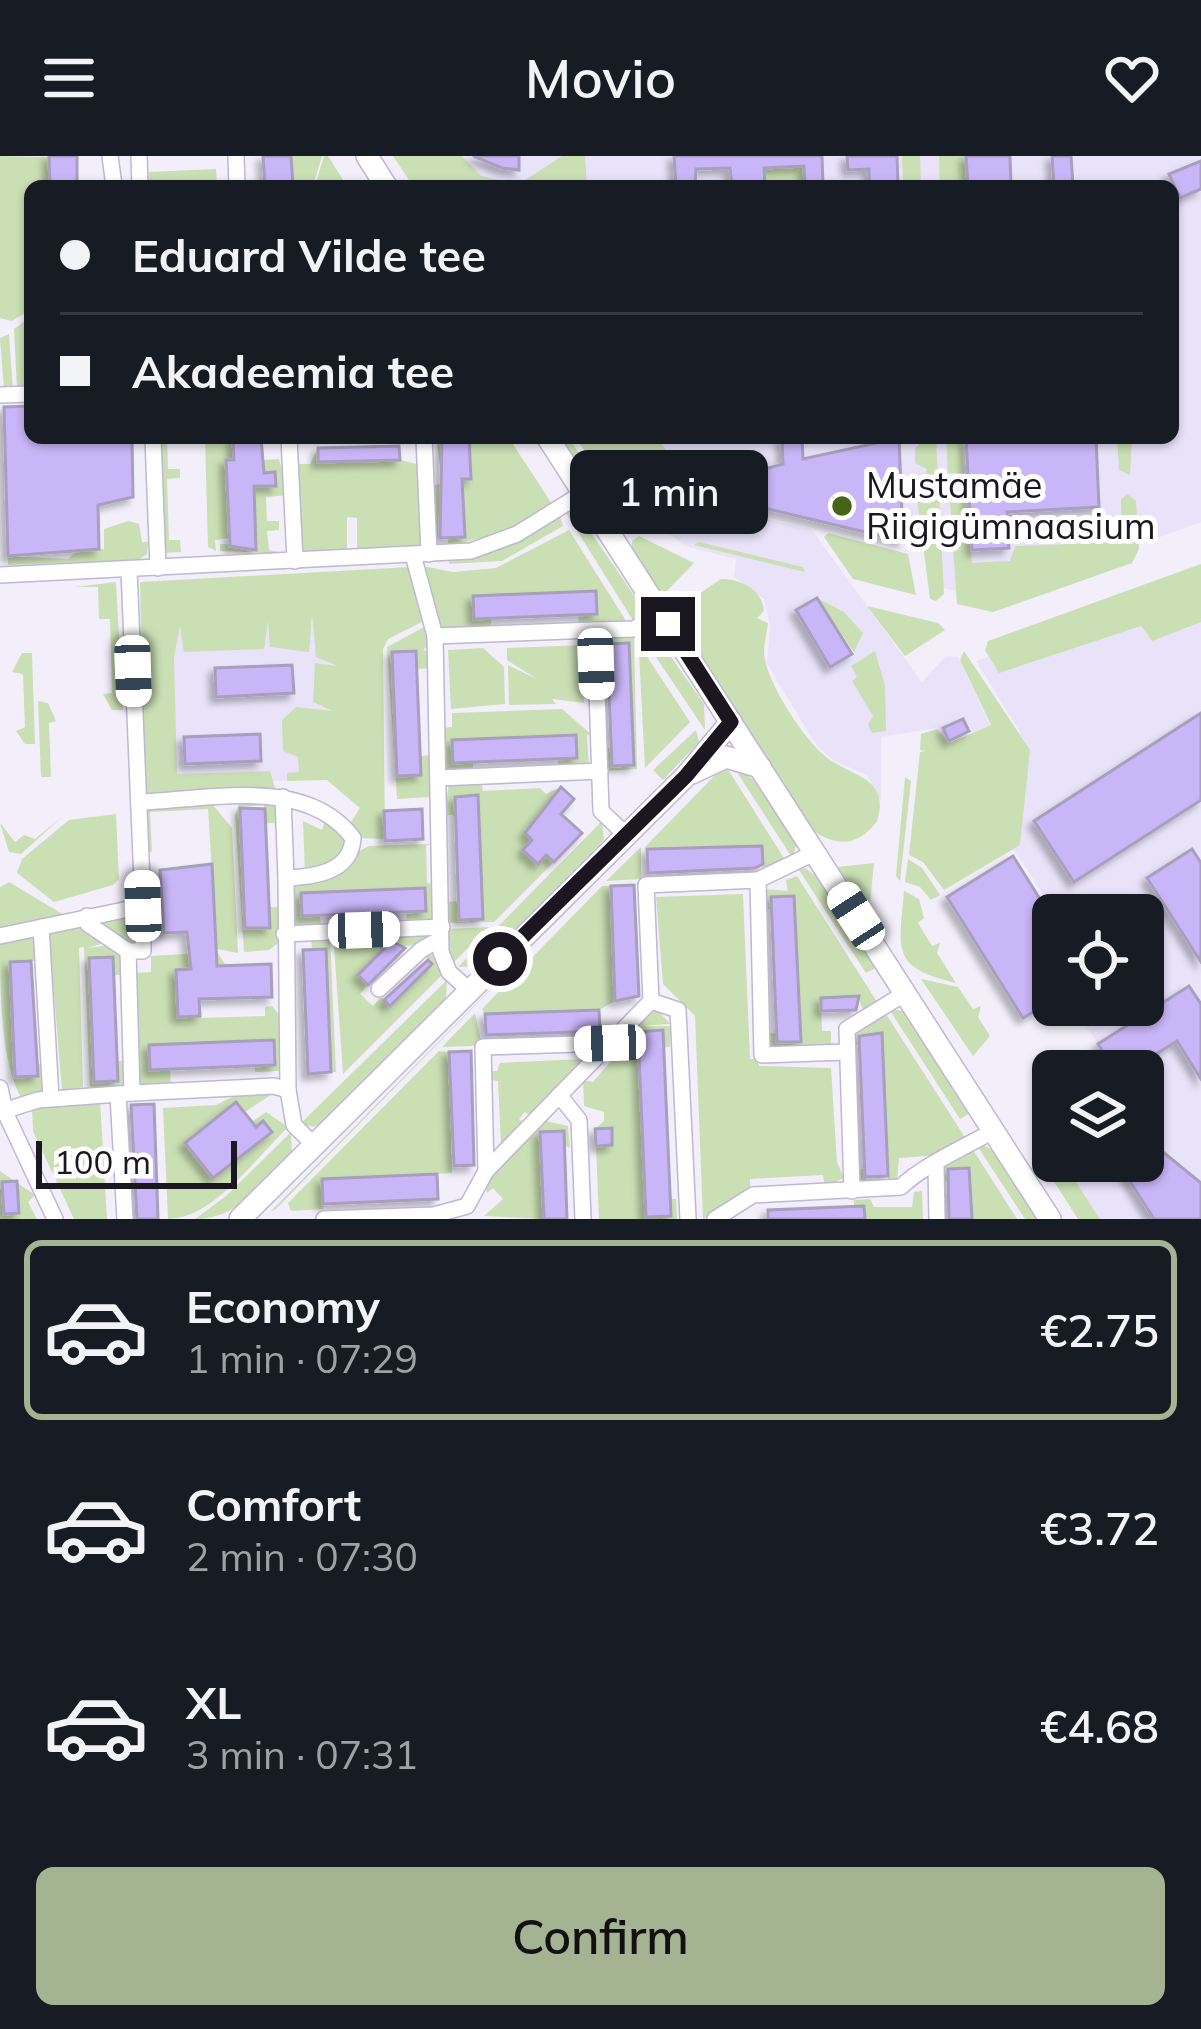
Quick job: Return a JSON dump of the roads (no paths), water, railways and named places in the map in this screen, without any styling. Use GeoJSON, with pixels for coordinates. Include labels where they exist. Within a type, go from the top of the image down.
{"type":"FeatureCollection","features":[{"type":"Feature","properties":{"kind":"main road"},"geometry":{"type":"LineString","coordinates":[[552,444],[1050,1219]]}},
{"type":"Feature","properties":{"kind":"main road"},"geometry":{"type":"LineString","coordinates":[[240,1219],[686,776],[731,722]]}},
{"type":"Feature","properties":{"kind":"main road"},"geometry":{"type":"LineString","coordinates":[[686,776],[726,757],[760,767]]}},
{"type":"Feature","properties":{"kind":"street"},"geometry":{"type":"LineString","coordinates":[[153,444],[158,568]]}},
{"type":"Feature","properties":{"kind":"street"},"geometry":{"type":"LineString","coordinates":[[290,444],[295,561]]}},
{"type":"Feature","properties":{"kind":"street"},"geometry":{"type":"LineString","coordinates":[[424,444],[421,555],[435,636],[441,933],[449,972],[469,990]]}},
{"type":"Feature","properties":{"kind":"street"},"geometry":{"type":"LineString","coordinates":[[0,574],[421,555],[501,542],[583,493]]}},
{"type":"Feature","properties":{"kind":"street"},"geometry":{"type":"LineString","coordinates":[[87,916],[88,924],[128,951],[143,951],[129,570]]}},
{"type":"Feature","properties":{"kind":"street"},"geometry":{"type":"LineString","coordinates":[[435,636],[634,629],[660,612]]}},
{"type":"Feature","properties":{"kind":"street"},"geometry":{"type":"LineString","coordinates":[[596,630],[601,811],[626,835]]}},
{"type":"Feature","properties":{"kind":"street"},"geometry":{"type":"LineString","coordinates":[[439,778],[600,771]]}},
{"type":"Feature","properties":{"kind":"street"},"geometry":{"type":"LineString","coordinates":[[139,802],[283,797],[317,806],[340,820],[354,843],[342,865],[286,878]]}},
{"type":"Feature","properties":{"kind":"street"},"geometry":{"type":"LineString","coordinates":[[283,797],[288,1090],[294,1125],[315,1146]]}},
{"type":"Feature","properties":{"kind":"street"},"geometry":{"type":"LineString","coordinates":[[486,1171],[651,1001],[646,885],[758,880],[814,853]]}},
{"type":"Feature","properties":{"kind":"street"},"geometry":{"type":"LineString","coordinates":[[758,880],[762,1054],[846,1052]]}},
{"type":"Feature","properties":{"kind":"street"},"geometry":{"type":"LineString","coordinates":[[0,936],[143,906]]}},
{"type":"Feature","properties":{"kind":"street"},"geometry":{"type":"LineString","coordinates":[[41,927],[51,1098]]}},
{"type":"Feature","properties":{"kind":"street"},"geometry":{"type":"LineString","coordinates":[[284,934],[441,933]]}},
{"type":"Feature","properties":{"kind":"street"},"geometry":{"type":"LineString","coordinates":[[379,989],[441,933]]}},
{"type":"Feature","properties":{"kind":"street"},"geometry":{"type":"LineString","coordinates":[[125,1219],[128,951]]}},
{"type":"Feature","properties":{"kind":"street"},"geometry":{"type":"LineString","coordinates":[[852,1191],[847,1029],[904,994]]}},
{"type":"Feature","properties":{"kind":"street"},"geometry":{"type":"LineString","coordinates":[[651,1001],[678,1010],[688,1219]]}},
{"type":"Feature","properties":{"kind":"street"},"geometry":{"type":"LineString","coordinates":[[324,1219],[472,1212],[486,1171],[483,1047],[610,1043]]}},
{"type":"Feature","properties":{"kind":"street"},"geometry":{"type":"LineString","coordinates":[[3,1112],[51,1098],[274,1085],[288,1090]]}},
{"type":"Feature","properties":{"kind":"street"},"geometry":{"type":"LineString","coordinates":[[0,1088],[3,1112],[55,1219]]}},
{"type":"Feature","properties":{"kind":"street"},"geometry":{"type":"LineString","coordinates":[[559,1095],[579,1120],[583,1219]]}},
{"type":"Feature","properties":{"kind":"street"},"geometry":{"type":"LineString","coordinates":[[715,1219],[753,1196],[888,1191],[993,1131]]}},
{"type":"Feature","properties":{"kind":"street"},"geometry":{"type":"LineString","coordinates":[[936,1167],[937,1219]]}},
{"type":"Feature","properties":{"kind":"place","name":"Mustamäe Riigigümnaasium"},"geometry":{"type":"Point","coordinates":[842,506]}}]}
